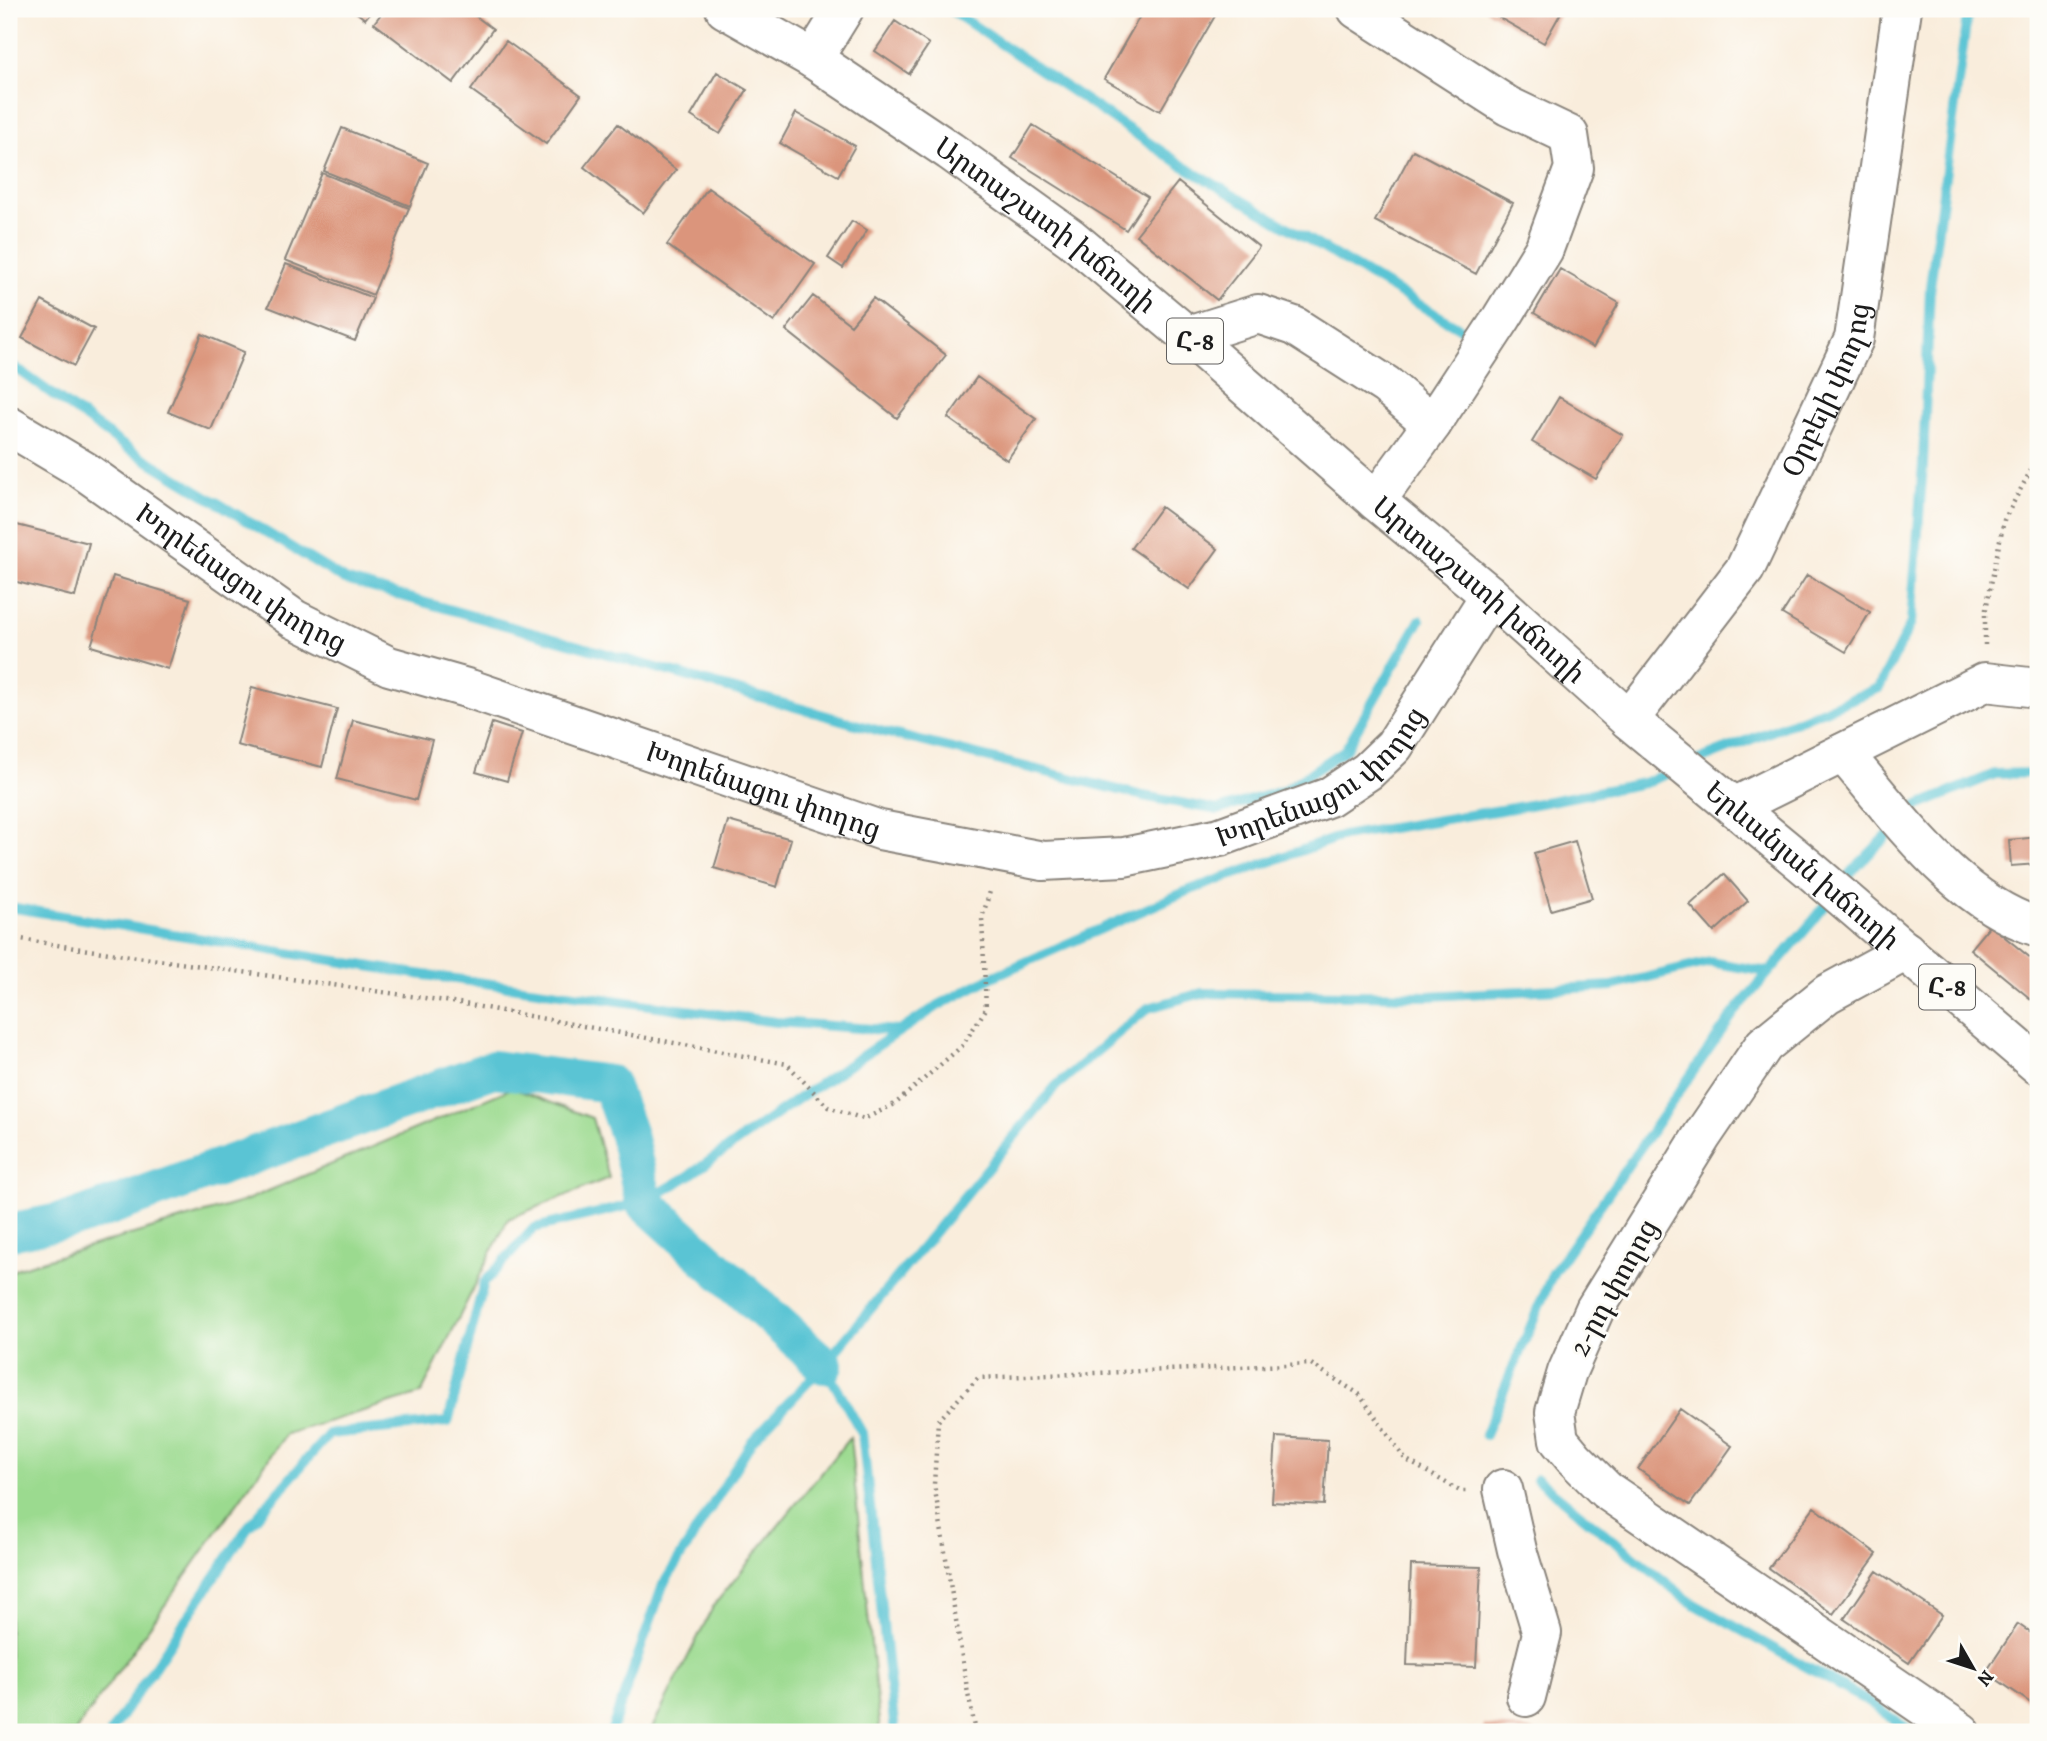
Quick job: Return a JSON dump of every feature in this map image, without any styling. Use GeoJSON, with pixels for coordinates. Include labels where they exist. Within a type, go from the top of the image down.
{"type":"FeatureCollection","features":[{"type":"Feature","properties":{"kind":"street","name":"Արտաշատի խճուղի"},"geometry":{"type":"LineString","coordinates":[[725,9],[813,59],[950,151],[1071,238],[1188,336],[1376,501],[1490,594],[1629,720]]}},
{"type":"Feature","properties":{"kind":"street"},"geometry":{"type":"LineString","coordinates":[[813,59],[844,9]]}},
{"type":"Feature","properties":{"kind":"street"},"geometry":{"type":"LineString","coordinates":[[1357,9],[1508,106],[1569,135],[1574,168],[1544,249],[1432,424],[1376,501]]}},
{"type":"Feature","properties":{"kind":"street","name":"Օրբելի փողոց"},"geometry":{"type":"LineString","coordinates":[[1629,720],[1745,569],[1854,339],[1902,9]]}},
{"type":"Feature","properties":{"kind":"street"},"geometry":{"type":"LineString","coordinates":[[1188,336],[1258,314],[1294,326],[1386,385],[1432,424]]}},
{"type":"Feature","properties":{"kind":"street","name":"Խորենացու փողոց"},"geometry":{"type":"LineString","coordinates":[[9,426],[83,470],[294,619],[389,666],[470,689],[880,830],[1043,861],[1124,857],[1220,837],[1329,797],[1368,771],[1394,746],[1490,594]]}},
{"type":"Feature","properties":{"kind":"street"},"geometry":{"type":"LineString","coordinates":[[1734,807],[1985,682],[2038,688]]}},
{"type":"Feature","properties":{"kind":"street","name":"Երևանյան խճուղի"},"geometry":{"type":"LineString","coordinates":[[1629,720],[1808,868],[2038,1065]]}},
{"type":"Feature","properties":{"kind":"street"},"geometry":{"type":"LineString","coordinates":[[1843,753],[1927,852],[1972,892],[2025,923],[2038,927]]}},
{"type":"Feature","properties":{"kind":"street","name":"2-րդ փողոց"},"geometry":{"type":"LineString","coordinates":[[1906,951],[1827,994],[1764,1045],[1702,1136],[1595,1309],[1567,1372],[1555,1412],[1559,1440],[1606,1490],[1961,1732]]}},
{"type":"Feature","properties":{"kind":"street"},"geometry":{"type":"LineString","coordinates":[[1503,1489],[1517,1549],[1542,1633],[1526,1698]]}},
{"type":"Feature","properties":{"kind":"path"},"geometry":{"type":"LineString","coordinates":[[1985,682],[1985,614],[2004,520],[2035,470],[2038,457]]}},
{"type":"Feature","properties":{"kind":"path"},"geometry":{"type":"LineString","coordinates":[[9,937],[459,1003],[787,1064],[828,1107],[863,1119],[895,1104],[962,1046],[986,1009],[982,918],[1002,855]]}},
{"type":"Feature","properties":{"kind":"path"},"geometry":{"type":"LineString","coordinates":[[976,1732],[934,1484],[938,1421],[978,1378],[1311,1364],[1359,1394],[1405,1459],[1460,1491],[1503,1489]]}},
{"type":"Feature","properties":{"kind":"green space"},"geometry":{"type":"Polygon","coordinates":[[[512,1088],[592,1118],[609,1178],[508,1219],[421,1394],[286,1434],[75,1732],[9,1732],[9,1274],[18,1268],[242,1202],[512,1088]]]}},
{"type":"Feature","properties":{"kind":"green space"},"geometry":{"type":"Polygon","coordinates":[[[850,1437],[880,1732],[650,1732],[714,1605],[850,1437]]]}},
{"type":"Feature","properties":{"kind":"building"},"geometry":{"type":"Polygon","coordinates":[[[352,9],[373,9],[365,19],[352,9]]]}},
{"type":"Feature","properties":{"kind":"building"},"geometry":{"type":"Polygon","coordinates":[[[385,9],[466,9],[493,29],[453,83],[374,23],[385,9]]]}},
{"type":"Feature","properties":{"kind":"building"},"geometry":{"type":"Polygon","coordinates":[[[1144,9],[1219,9],[1160,111],[1104,79],[1144,9]]]}},
{"type":"Feature","properties":{"kind":"building"},"geometry":{"type":"Polygon","coordinates":[[[1484,9],[1563,9],[1544,43],[1484,9]]]}},
{"type":"Feature","properties":{"kind":"building"},"geometry":{"type":"Polygon","coordinates":[[[895,21],[929,44],[909,74],[875,51],[895,21]]]}},
{"type":"Feature","properties":{"kind":"building"},"geometry":{"type":"Polygon","coordinates":[[[506,41],[581,95],[546,144],[471,90],[506,41]]]}},
{"type":"Feature","properties":{"kind":"building"},"geometry":{"type":"Polygon","coordinates":[[[717,72],[747,90],[720,134],[691,116],[717,72]]]}},
{"type":"Feature","properties":{"kind":"building"},"geometry":{"type":"Polygon","coordinates":[[[796,113],[855,146],[838,176],[780,143],[796,113]]]}},
{"type":"Feature","properties":{"kind":"building"},"geometry":{"type":"Polygon","coordinates":[[[618,124],[676,170],[643,213],[584,167],[618,124]]]}},
{"type":"Feature","properties":{"kind":"building"},"geometry":{"type":"Polygon","coordinates":[[[1033,125],[1148,197],[1126,230],[1012,158],[1033,125]]]}},
{"type":"Feature","properties":{"kind":"building"},"geometry":{"type":"Polygon","coordinates":[[[342,128],[428,163],[410,206],[324,171],[342,128]]]}},
{"type":"Feature","properties":{"kind":"building"},"geometry":{"type":"Polygon","coordinates":[[[1413,150],[1513,203],[1476,274],[1375,221],[1413,150]]]}},
{"type":"Feature","properties":{"kind":"building"},"geometry":{"type":"Polygon","coordinates":[[[322,173],[409,208],[373,295],[285,260],[322,173]]]}},
{"type":"Feature","properties":{"kind":"building"},"geometry":{"type":"Polygon","coordinates":[[[1178,182],[1259,247],[1217,300],[1136,235],[1178,182]]]}},
{"type":"Feature","properties":{"kind":"building"},"geometry":{"type":"Polygon","coordinates":[[[708,188],[815,264],[774,322],[667,245],[708,188]]]}},
{"type":"Feature","properties":{"kind":"building"},"geometry":{"type":"Polygon","coordinates":[[[852,221],[867,230],[843,268],[828,258],[852,221]]]}},
{"type":"Feature","properties":{"kind":"building"},"geometry":{"type":"Polygon","coordinates":[[[286,264],[373,298],[355,341],[268,307],[286,264]]]}},
{"type":"Feature","properties":{"kind":"building"},"geometry":{"type":"Polygon","coordinates":[[[1560,269],[1619,303],[1593,348],[1534,313],[1560,269]]]}},
{"type":"Feature","properties":{"kind":"building"},"geometry":{"type":"Polygon","coordinates":[[[813,296],[851,325],[873,298],[946,355],[897,418],[786,330],[813,296]]]}},
{"type":"Feature","properties":{"kind":"building"},"geometry":{"type":"Polygon","coordinates":[[[42,301],[94,329],[74,366],[22,338],[42,301]]]}},
{"type":"Feature","properties":{"kind":"building"},"geometry":{"type":"Polygon","coordinates":[[[202,334],[244,352],[211,430],[168,412],[202,334]]]}},
{"type":"Feature","properties":{"kind":"building"},"geometry":{"type":"Polygon","coordinates":[[[977,377],[1036,419],[1007,460],[948,418],[977,377]]]}},
{"type":"Feature","properties":{"kind":"building"},"geometry":{"type":"Polygon","coordinates":[[[1559,397],[1623,435],[1596,479],[1532,442],[1559,397]]]}},
{"type":"Feature","properties":{"kind":"building"},"geometry":{"type":"Polygon","coordinates":[[[1161,507],[1218,549],[1189,589],[1131,548],[1161,507]]]}},
{"type":"Feature","properties":{"kind":"building"},"geometry":{"type":"Polygon","coordinates":[[[9,523],[89,543],[75,597],[9,580],[9,523]]]}},
{"type":"Feature","properties":{"kind":"building"},"geometry":{"type":"Polygon","coordinates":[[[1807,575],[1870,612],[1846,652],[1782,614],[1807,575]]]}},
{"type":"Feature","properties":{"kind":"building"},"geometry":{"type":"Polygon","coordinates":[[[113,576],[190,599],[168,669],[91,646],[113,576]]]}},
{"type":"Feature","properties":{"kind":"building"},"geometry":{"type":"Polygon","coordinates":[[[252,687],[337,709],[322,767],[237,745],[252,687]]]}},
{"type":"Feature","properties":{"kind":"building"},"geometry":{"type":"Polygon","coordinates":[[[353,720],[432,740],[416,800],[337,779],[353,720]]]}},
{"type":"Feature","properties":{"kind":"building"},"geometry":{"type":"Polygon","coordinates":[[[492,723],[522,733],[507,781],[476,772],[492,723]]]}},
{"type":"Feature","properties":{"kind":"building"},"geometry":{"type":"Polygon","coordinates":[[[728,821],[791,839],[777,887],[714,868],[728,821]]]}},
{"type":"Feature","properties":{"kind":"building"},"geometry":{"type":"Polygon","coordinates":[[[2038,837],[2038,864],[2011,866],[2009,840],[2038,837]]]}},
{"type":"Feature","properties":{"kind":"building"},"geometry":{"type":"Polygon","coordinates":[[[1575,841],[1592,898],[1551,910],[1534,853],[1575,841]]]}},
{"type":"Feature","properties":{"kind":"building"},"geometry":{"type":"Polygon","coordinates":[[[1724,874],[1748,901],[1714,932],[1690,905],[1724,874]]]}},
{"type":"Feature","properties":{"kind":"building"},"geometry":{"type":"Polygon","coordinates":[[[1990,925],[2038,964],[2038,1005],[1970,949],[1990,925]]]}},
{"type":"Feature","properties":{"kind":"building"},"geometry":{"type":"Polygon","coordinates":[[[1680,1409],[1732,1446],[1690,1505],[1638,1469],[1680,1409]]]}},
{"type":"Feature","properties":{"kind":"building"},"geometry":{"type":"Polygon","coordinates":[[[1276,1437],[1328,1440],[1324,1505],[1272,1502],[1276,1437]]]}},
{"type":"Feature","properties":{"kind":"building"},"geometry":{"type":"Polygon","coordinates":[[[1814,1507],[1877,1554],[1833,1614],[1769,1568],[1814,1507]]]}},
{"type":"Feature","properties":{"kind":"building"},"geometry":{"type":"Polygon","coordinates":[[[1411,1565],[1481,1567],[1476,1667],[1407,1665],[1411,1565]]]}},
{"type":"Feature","properties":{"kind":"building"},"geometry":{"type":"Polygon","coordinates":[[[1877,1571],[1942,1615],[1909,1663],[1844,1619],[1877,1571]]]}},
{"type":"Feature","properties":{"kind":"building"},"geometry":{"type":"Polygon","coordinates":[[[2018,1624],[2038,1638],[2038,1708],[1986,1672],[2018,1624]]]}},
{"type":"Feature","properties":{"kind":"building"},"geometry":{"type":"Polygon","coordinates":[[[1484,1725],[1535,1730],[1535,1732],[1483,1732],[1484,1725]]]}},
{"type":"Feature","properties":{"kind":"waterway"},"geometry":{"type":"LineString","coordinates":[[949,9],[1185,167],[1466,332]]}},
{"type":"Feature","properties":{"kind":"waterway"},"geometry":{"type":"LineString","coordinates":[[1694,762],[1879,688],[1911,623],[1923,464],[1930,287],[1968,9]]}},
{"type":"Feature","properties":{"kind":"waterway"},"geometry":{"type":"LineString","coordinates":[[9,363],[127,448],[345,580],[884,732],[1143,796],[1218,810],[1285,790],[1345,750],[1420,620]]}},
{"type":"Feature","properties":{"kind":"waterway"},"geometry":{"type":"LineString","coordinates":[[111,1732],[248,1527],[329,1434],[448,1422],[484,1283],[534,1228],[644,1202],[687,1177],[939,1005],[992,977],[1187,891],[1342,836],[1644,783],[1676,770]]}},
{"type":"Feature","properties":{"kind":"waterway"},"geometry":{"type":"LineString","coordinates":[[1485,1435],[1553,1273],[1734,1013],[1852,871],[1917,806],[1995,774],[2038,773]]}},
{"type":"Feature","properties":{"kind":"waterway"},"geometry":{"type":"LineString","coordinates":[[9,907],[410,973],[776,1022],[900,1031]]}},
{"type":"Feature","properties":{"kind":"waterway"},"geometry":{"type":"LineString","coordinates":[[611,1732],[663,1585],[752,1441],[824,1365],[1056,1086],[1148,1008],[1202,993],[1429,996],[1612,986],[1710,962],[1768,972]]}},
{"type":"Feature","properties":{"kind":"waterway"},"geometry":{"type":"LineString","coordinates":[[9,1232],[78,1218],[493,1069],[610,1084],[628,1135],[644,1202],[824,1365]]}},
{"type":"Feature","properties":{"kind":"waterway"},"geometry":{"type":"LineString","coordinates":[[824,1365],[862,1433],[895,1732]]}},
{"type":"Feature","properties":{"kind":"waterway"},"geometry":{"type":"LineString","coordinates":[[1537,1479],[1689,1601],[1867,1701],[1912,1732]]}}]}
